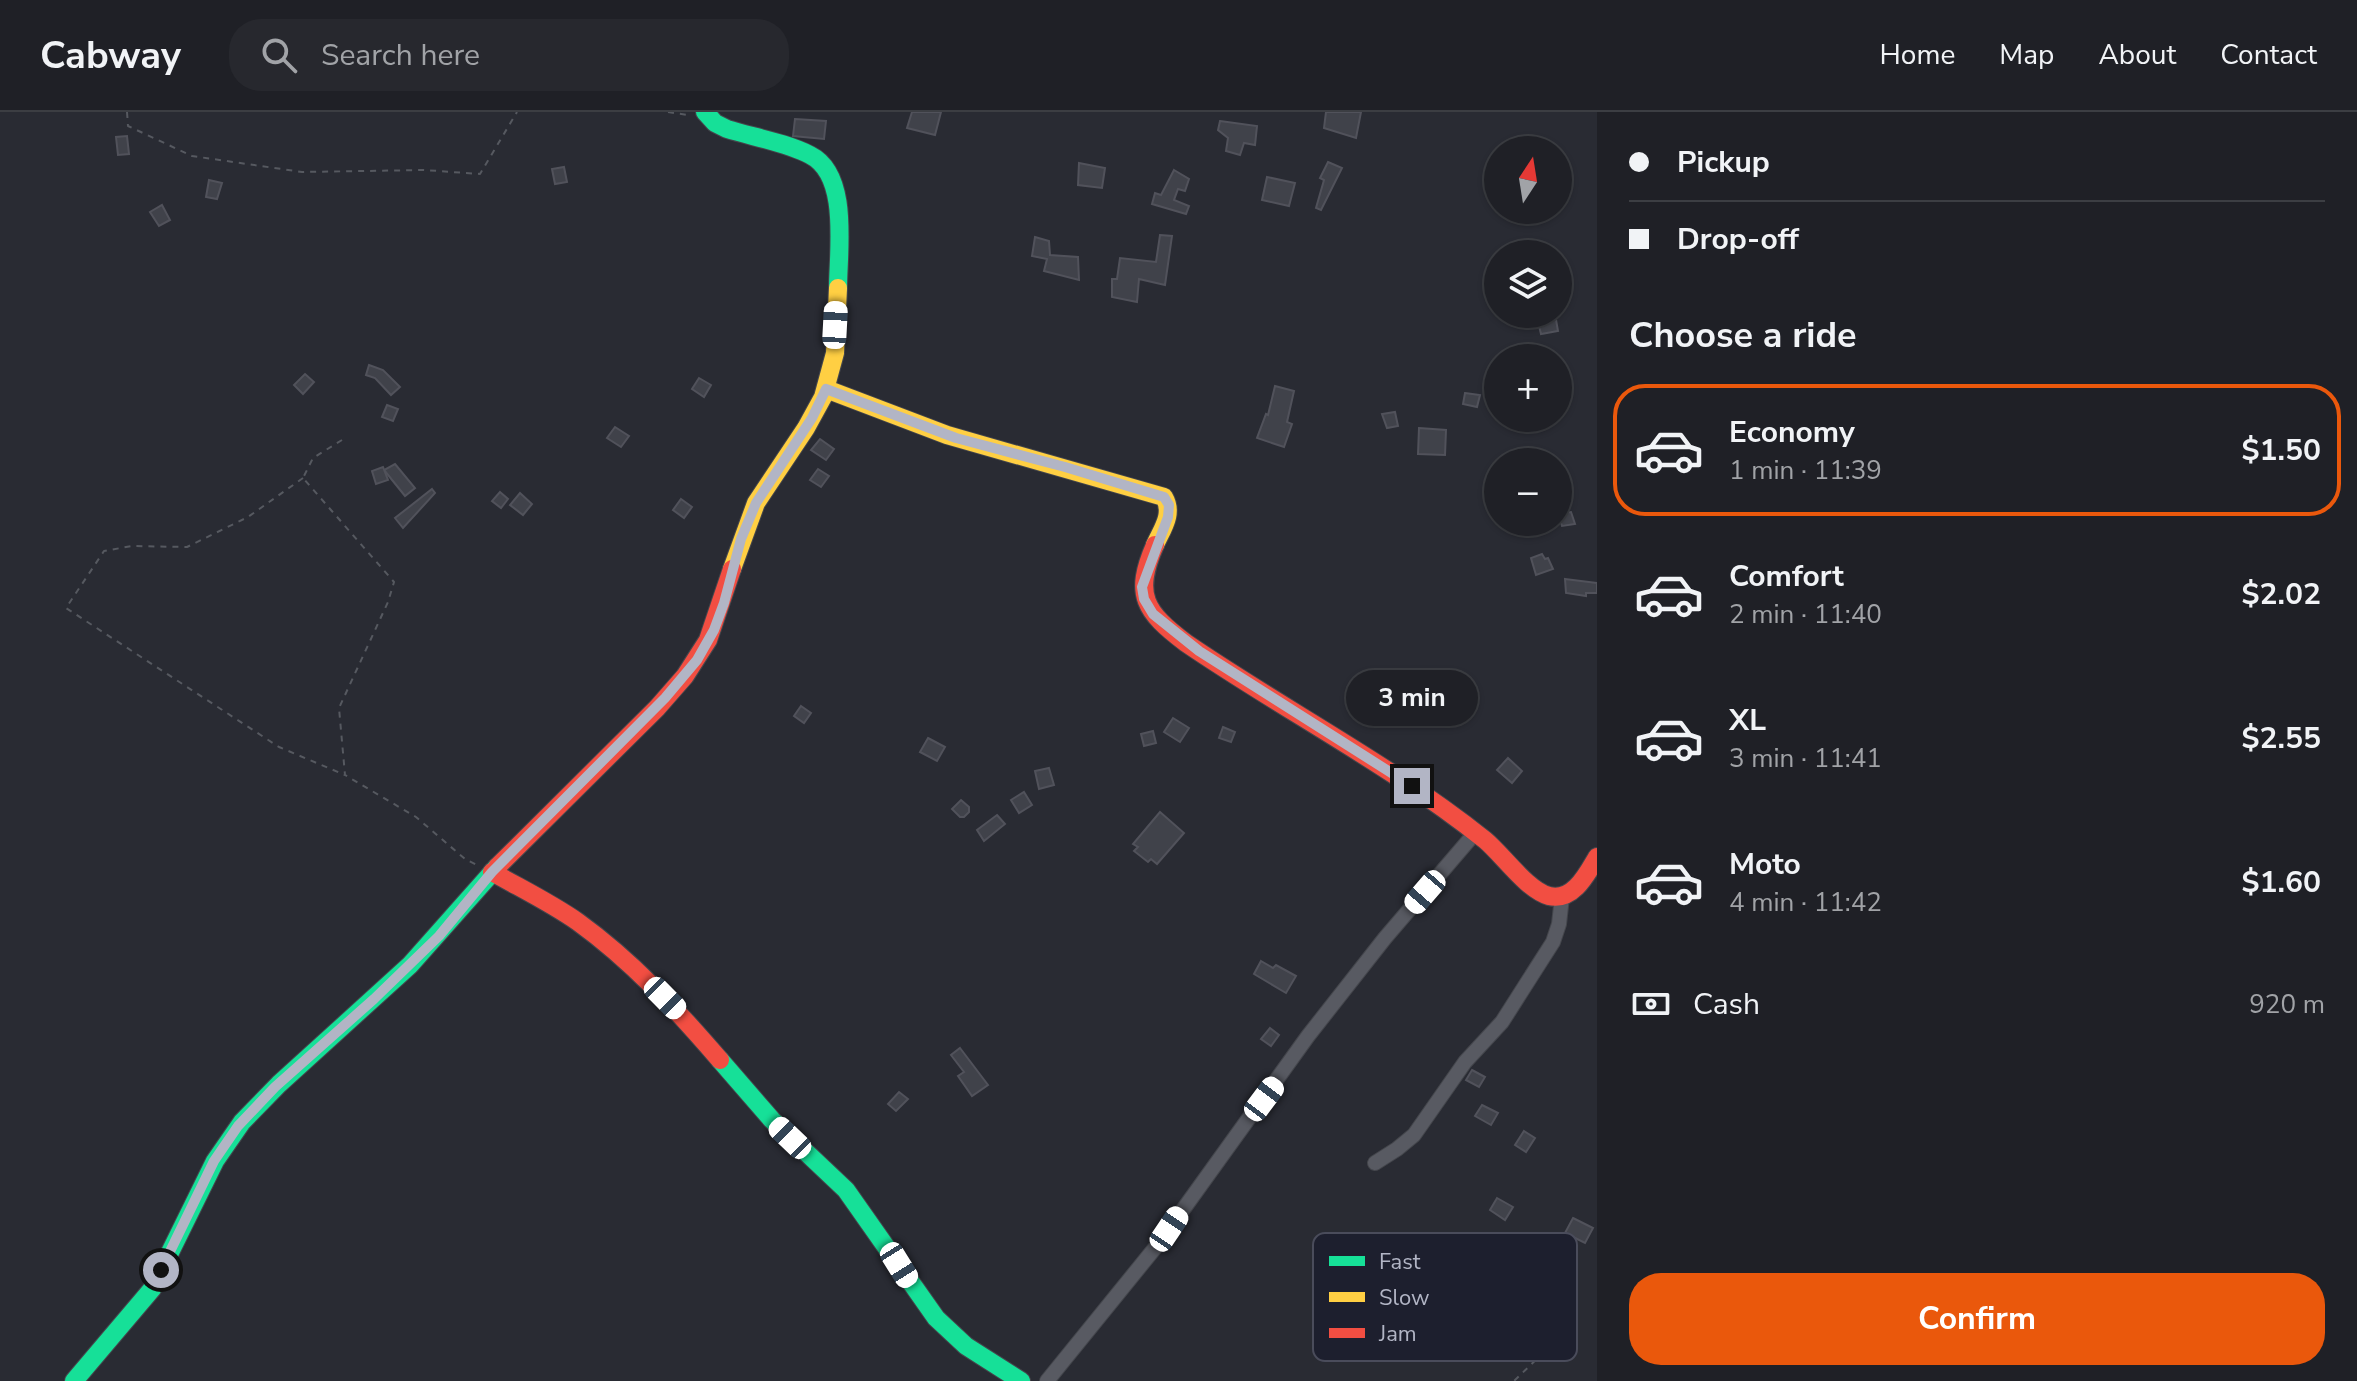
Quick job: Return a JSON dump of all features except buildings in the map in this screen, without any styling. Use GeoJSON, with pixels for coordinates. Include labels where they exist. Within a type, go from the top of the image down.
{"type":"FeatureCollection","features":[{"type":"Feature","properties":{"kind":"street"},"geometry":{"type":"LineString","coordinates":[[74,1381],[152,1289],[214,1161],[238,1126],[293,1070],[396,979],[439,936],[492,872],[665,698],[697,660],[719,617],[741,539],[756,503],[812,418],[826,389],[834,357],[838,232],[834,183],[824,165],[814,157],[727,129],[715,123],[705,112]]}},
{"type":"Feature","properties":{"kind":"street"},"geometry":{"type":"LineString","coordinates":[[826,389],[956,438],[1164,497],[1169,505],[1168,517],[1142,587],[1144,599],[1153,614],[1199,651],[1371,759],[1475,833],[1538,890],[1548,896],[1562,897]]}},
{"type":"Feature","properties":{"kind":"street"},"geometry":{"type":"LineString","coordinates":[[1047,1381],[1159,1243],[1316,1026],[1385,938],[1475,833]]}},
{"type":"Feature","properties":{"kind":"street"},"geometry":{"type":"LineString","coordinates":[[1375,1163],[1414,1135],[1465,1062],[1496,1031],[1553,942],[1562,897],[1581,881],[1597,857]]}},
{"type":"Feature","properties":{"kind":"street"},"geometry":{"type":"LineString","coordinates":[[492,872],[576,921],[629,962],[677,1010],[772,1120],[846,1190],[936,1318],[966,1346],[1021,1381]]}},
{"type":"Feature","properties":{"kind":"path"},"geometry":{"type":"LineString","coordinates":[[127,112],[128,126],[192,156],[302,172],[424,170],[480,174],[517,112]]}},
{"type":"Feature","properties":{"kind":"path"},"geometry":{"type":"LineString","coordinates":[[342,440],[313,458],[303,478],[248,517],[187,547],[132,546],[104,551],[66,608],[279,747],[345,775],[416,817],[465,859],[492,872]]}},
{"type":"Feature","properties":{"kind":"path"},"geometry":{"type":"LineString","coordinates":[[303,478],[394,582],[388,602],[339,708],[345,775]]}},
{"type":"Feature","properties":{"kind":"path"},"geometry":{"type":"LineString","coordinates":[[1514,1381],[1535,1361]]}},
{"type":"Feature","properties":{"kind":"traffic: fast"},"geometry":{"type":"LineString","coordinates":[[705,112],[715,123],[727,129],[791,147],[823,165],[831,179],[839,215],[838,288]]}},
{"type":"Feature","properties":{"kind":"traffic: fast"},"geometry":{"type":"LineString","coordinates":[[74,1381],[152,1289],[215,1161],[242,1122],[279,1084],[410,965],[497,867]]}},
{"type":"Feature","properties":{"kind":"traffic: fast"},"geometry":{"type":"LineString","coordinates":[[720,1060],[772,1120],[846,1190],[936,1318],[966,1346],[1021,1381]]}},
{"type":"Feature","properties":{"kind":"traffic: slow"},"geometry":{"type":"LineString","coordinates":[[732,569],[756,503],[823,397],[835,353],[838,288]]}},
{"type":"Feature","properties":{"kind":"traffic: slow"},"geometry":{"type":"LineString","coordinates":[[826,389],[947,435],[1164,497],[1167,515],[1155,545]]}},
{"type":"Feature","properties":{"kind":"traffic: jam"},"geometry":{"type":"LineString","coordinates":[[1155,545],[1145,577],[1147,601],[1161,622],[1186,643],[1412,787],[1485,840],[1524,880],[1541,892],[1558,897],[1572,891],[1597,857]]}},
{"type":"Feature","properties":{"kind":"traffic: jam"},"geometry":{"type":"LineString","coordinates":[[497,867],[657,708],[685,676],[708,640],[732,569]]}},
{"type":"Feature","properties":{"kind":"traffic: jam"},"geometry":{"type":"LineString","coordinates":[[492,872],[557,908],[598,937],[653,986],[720,1060]]}},
{"type":"Feature","properties":{"kind":"route"},"geometry":{"type":"LineString","coordinates":[[161,1270],[214,1161],[238,1126],[275,1087],[396,979],[439,936],[492,872],[665,698],[697,660],[714,630],[741,539],[756,503],[812,418],[826,389],[956,438],[1164,497],[1169,505],[1168,517],[1142,587],[1144,599],[1153,614],[1219,665],[1412,786]]}}]}
